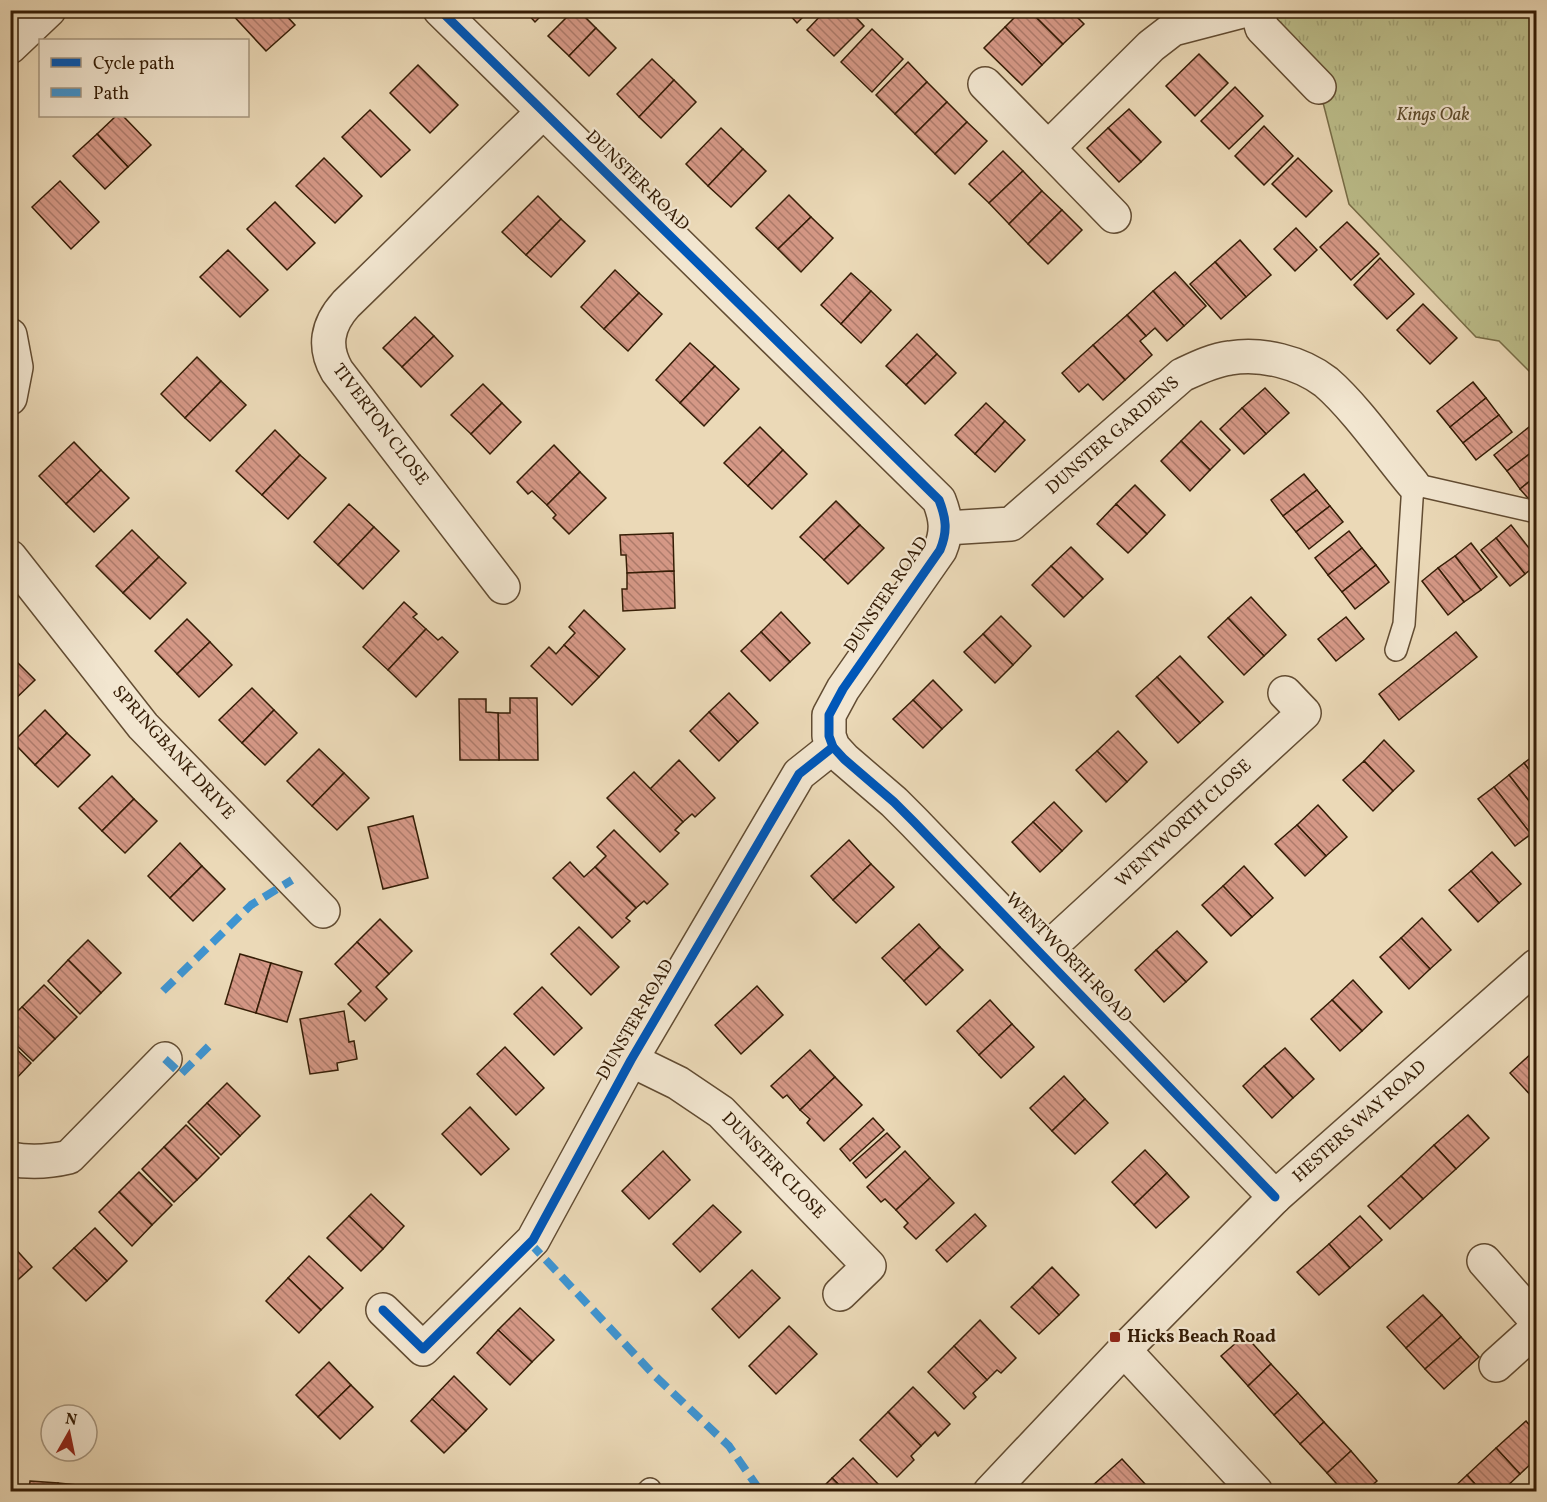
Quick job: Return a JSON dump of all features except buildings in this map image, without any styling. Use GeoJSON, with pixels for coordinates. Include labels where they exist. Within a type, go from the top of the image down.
{"type":"FeatureCollection","features":[{"type":"Feature","properties":{"kind":"street"},"geometry":{"type":"LineString","coordinates":[[10,47],[49,10]]}},
{"type":"Feature","properties":{"kind":"street","name":"DUNSTER ROAD"},"geometry":{"type":"LineString","coordinates":[[383,1310],[423,1349],[533,1240],[631,1060],[799,774],[833,747],[828,725],[832,707],[940,550],[946,528],[945,513],[939,500],[929,489],[440,10]]}},
{"type":"Feature","properties":{"kind":"street"},"geometry":{"type":"LineString","coordinates":[[1048,147],[1151,46],[1173,29],[1246,10]]}},
{"type":"Feature","properties":{"kind":"street"},"geometry":{"type":"LineString","coordinates":[[1257,10],[1262,28],[1319,87]]}},
{"type":"Feature","properties":{"kind":"street"},"geometry":{"type":"LineString","coordinates":[[985,84],[1114,216]]}},
{"type":"Feature","properties":{"kind":"street","name":"TIVERTON CLOSE"},"geometry":{"type":"LineString","coordinates":[[503,587],[337,371],[328,350],[328,338],[331,325],[346,304],[543,112]]}},
{"type":"Feature","properties":{"kind":"street"},"geometry":{"type":"LineString","coordinates":[[10,335],[16,367],[10,398]]}},
{"type":"Feature","properties":{"kind":"street","name":"DUNSTER GARDENS"},"geometry":{"type":"LineString","coordinates":[[946,528],[1011,524],[1182,375],[1205,364],[1230,358],[1255,356],[1280,360],[1325,381],[1343,399],[1413,484]]}},
{"type":"Feature","properties":{"kind":"street","name":"SPRINGBANK DRIVE"},"geometry":{"type":"LineString","coordinates":[[10,557],[143,726],[323,911]]}},
{"type":"Feature","properties":{"kind":"street","name":"WENTWORTH CLOSE"},"geometry":{"type":"LineString","coordinates":[[1042,954],[1305,713],[1285,693]]}},
{"type":"Feature","properties":{"kind":"street","name":"WENTWORTH ROAD"},"geometry":{"type":"LineString","coordinates":[[833,747],[894,802],[1275,1197]]}},
{"type":"Feature","properties":{"kind":"street","name":"HESTERS WAY ROAD"},"geometry":{"type":"LineString","coordinates":[[990,1491],[1124,1350],[1275,1197],[1533,976]]}},
{"type":"Feature","properties":{"kind":"street"},"geometry":{"type":"LineString","coordinates":[[10,1159],[32,1163],[51,1162],[69,1157],[165,1059]]}},
{"type":"Feature","properties":{"kind":"street","name":"DUNSTER CLOSE"},"geometry":{"type":"LineString","coordinates":[[631,1060],[678,1083],[721,1112],[869,1266],[840,1294]]}},
{"type":"Feature","properties":{"kind":"street"},"geometry":{"type":"LineString","coordinates":[[1484,1261],[1536,1320]]}},
{"type":"Feature","properties":{"kind":"street"},"geometry":{"type":"LineString","coordinates":[[1496,1365],[1536,1329]]}},
{"type":"Feature","properties":{"kind":"street"},"geometry":{"type":"LineString","coordinates":[[1124,1350],[1256,1491]]}},
{"type":"Feature","properties":{"kind":"lane"},"geometry":{"type":"LineString","coordinates":[[1396,650],[1404,624],[1413,484],[1536,512]]}},
{"type":"Feature","properties":{"kind":"green space","name":"Kings Oak"},"geometry":{"type":"Polygon","coordinates":[[[1280,10],[1525,10],[1536,22],[1536,378],[1499,341],[1476,337],[1349,204],[1319,87],[1262,28],[1280,10]]]}},
{"type":"Feature","properties":{"kind":"marked path"},"geometry":{"type":"LineString","coordinates":[[163,991],[251,905],[292,880]]}},
{"type":"Feature","properties":{"kind":"marked path"},"geometry":{"type":"LineString","coordinates":[[165,1059],[181,1074],[213,1042]]}},
{"type":"Feature","properties":{"kind":"marked path"},"geometry":{"type":"LineString","coordinates":[[530,1243],[654,1375],[729,1446],[761,1492]]}},
{"type":"Feature","properties":{"kind":"cycle path"},"geometry":{"type":"LineString","coordinates":[[440,10],[939,500],[945,525],[940,550],[843,689],[829,715],[829,736],[833,747],[914,822],[1275,1197]]}},
{"type":"Feature","properties":{"kind":"cycle path"},"geometry":{"type":"LineString","coordinates":[[383,1310],[423,1349],[533,1240],[631,1060],[799,774],[833,747]]}},
{"type":"Feature","properties":{"kind":"place","name":"Hicks Beach Road"},"geometry":{"type":"Point","coordinates":[1115,1337]}}]}
